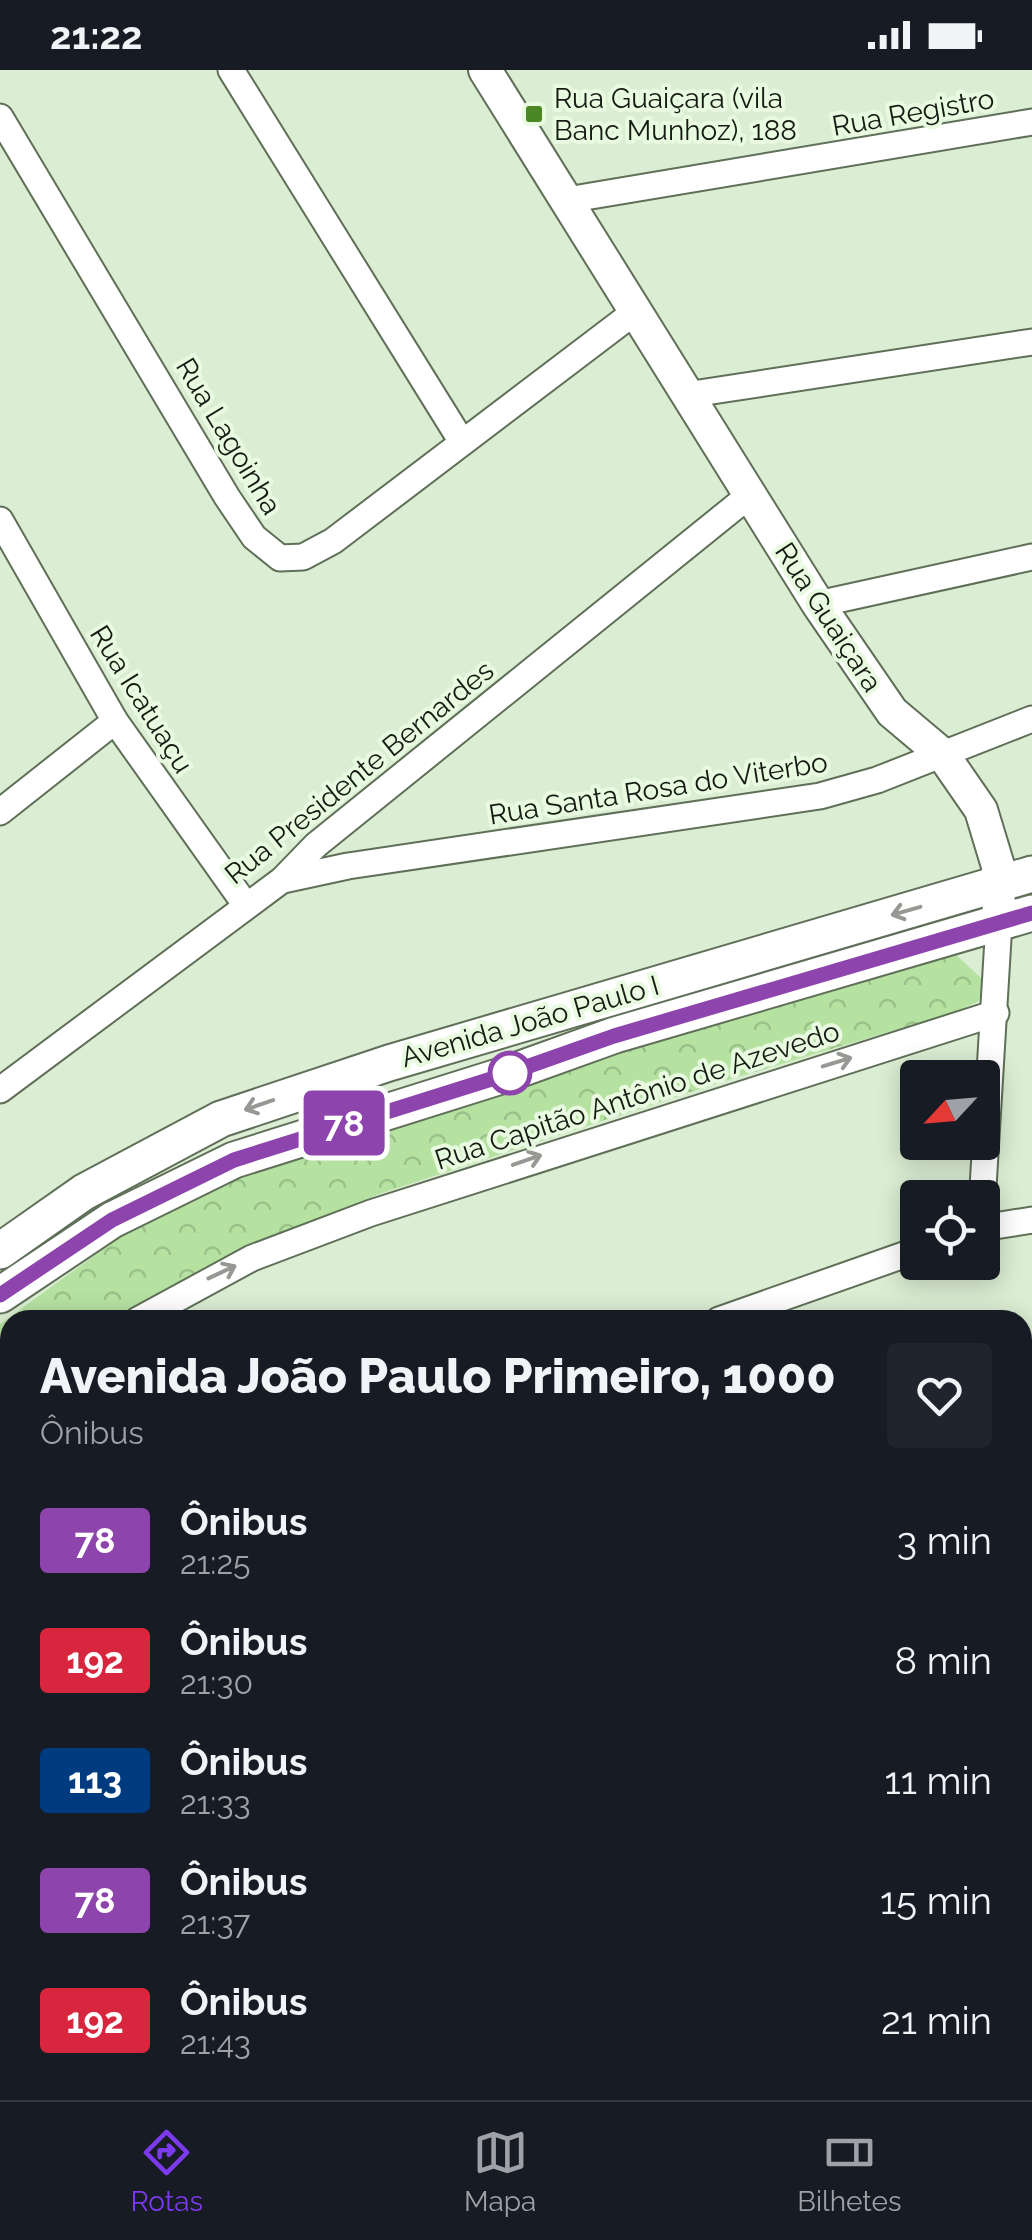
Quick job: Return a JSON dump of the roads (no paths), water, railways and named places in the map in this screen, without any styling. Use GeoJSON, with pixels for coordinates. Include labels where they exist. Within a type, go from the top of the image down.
{"type":"FeatureCollection","features":[{"type":"Feature","properties":{"kind":"main road","name":"Avenida João Paulo I"},"geometry":{"type":"LineString","coordinates":[[0,1251],[84,1192],[220,1118],[389,1063],[1016,879]]}},
{"type":"Feature","properties":{"kind":"main road","name":"Avenida João Paulo I"},"geometry":{"type":"LineString","coordinates":[[0,1295],[112,1220],[234,1160],[614,1036],[1016,918]]}},
{"type":"Feature","properties":{"kind":"street"},"geometry":{"type":"LineString","coordinates":[[231,70],[462,442]]}},
{"type":"Feature","properties":{"kind":"street","name":"Rua Guaiçara"},"geometry":{"type":"LineString","coordinates":[[486,70],[818,604],[892,712],[943,755],[981,810],[1016,879],[1016,918],[996,1013],[984,1180]]}},
{"type":"Feature","properties":{"kind":"street","name":"Rua Lagoinha"},"geometry":{"type":"LineString","coordinates":[[0,117],[227,498],[270,553],[288,558],[317,551],[636,311]]}},
{"type":"Feature","properties":{"kind":"street","name":"Rua Registro"},"geometry":{"type":"LineString","coordinates":[[567,200],[1032,122]]}},
{"type":"Feature","properties":{"kind":"street"},"geometry":{"type":"LineString","coordinates":[[686,395],[1032,342]]}},
{"type":"Feature","properties":{"kind":"street","name":"Rua Presidente Bernardes"},"geometry":{"type":"LineString","coordinates":[[0,1090],[244,904],[282,880],[316,845],[752,494]]}},
{"type":"Feature","properties":{"kind":"street","name":"Rua Icatuaçu"},"geometry":{"type":"LineString","coordinates":[[0,520],[115,721],[244,904]]}},
{"type":"Feature","properties":{"kind":"street"},"geometry":{"type":"LineString","coordinates":[[818,604],[1032,557]]}},
{"type":"Feature","properties":{"kind":"street","name":"Rua Santa Rosa do Viterbo"},"geometry":{"type":"LineString","coordinates":[[282,880],[820,796],[943,755],[1032,719]]}},
{"type":"Feature","properties":{"kind":"street"},"geometry":{"type":"LineString","coordinates":[[0,812],[115,721]]}},
{"type":"Feature","properties":{"kind":"street","name":"Rua Capitão Antônio de Azevedo"},"geometry":{"type":"LineString","coordinates":[[156,1310],[252,1258],[372,1213],[996,1013]]}},
{"type":"Feature","properties":{"kind":"street"},"geometry":{"type":"LineString","coordinates":[[1000,1225],[1032,1220]]}},
{"type":"Feature","properties":{"kind":"street"},"geometry":{"type":"LineString","coordinates":[[747,1310],[900,1256]]}},
{"type":"Feature","properties":{"kind":"place","name":"Rua Guaiçara (vila Banc Munhoz), 188"},"geometry":{"type":"Point","coordinates":[534,114]}}]}
